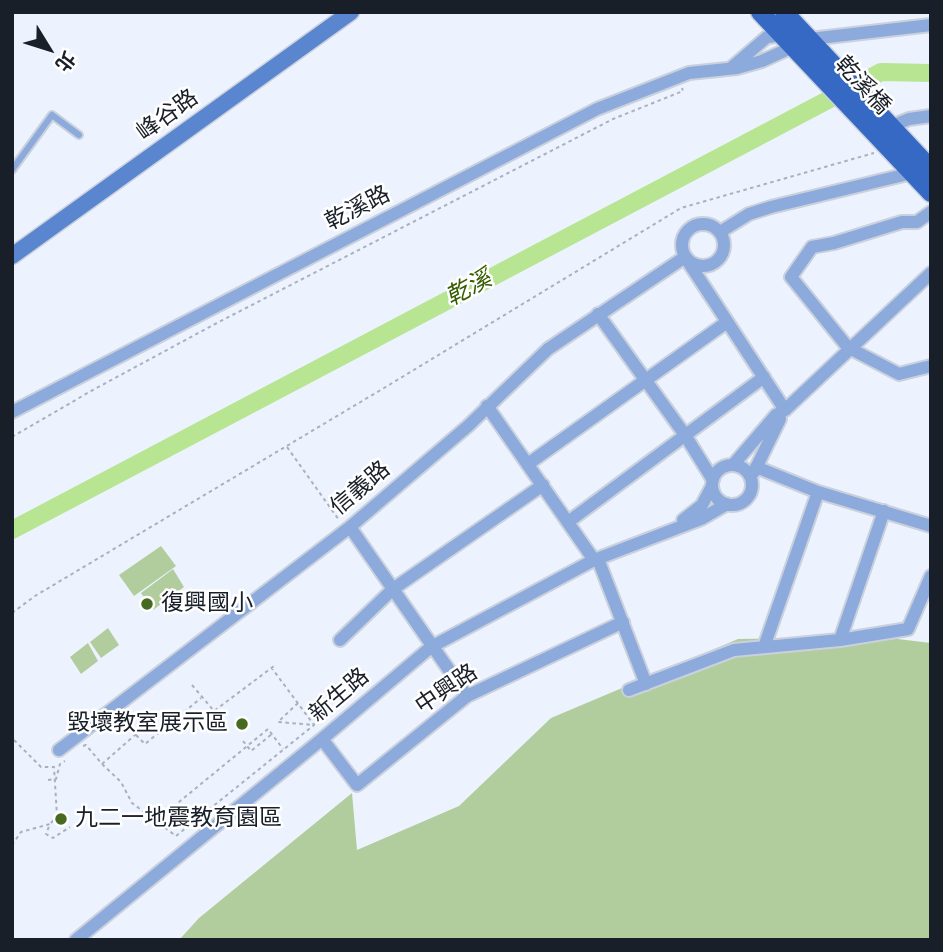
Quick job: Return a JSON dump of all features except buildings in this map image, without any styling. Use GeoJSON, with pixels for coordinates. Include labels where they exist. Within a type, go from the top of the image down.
{"type":"FeatureCollection","features":[{"type":"Feature","properties":{"kind":"main road"},"geometry":{"type":"LineString","coordinates":[[760,12],[786,41],[816,60]]}},
{"type":"Feature","properties":{"kind":"main road"},"geometry":{"type":"LineString","coordinates":[[784,12],[810,39],[816,60]]}},
{"type":"Feature","properties":{"kind":"main road","name":"乾溪橋"},"geometry":{"type":"LineString","coordinates":[[816,60],[890,125],[922,168]]}},
{"type":"Feature","properties":{"kind":"main road","name":"乾溪橋"},"geometry":{"type":"LineString","coordinates":[[816,60],[883,144],[922,168]]}},
{"type":"Feature","properties":{"kind":"main road"},"geometry":{"type":"LineString","coordinates":[[922,168],[931,193]]}},
{"type":"Feature","properties":{"kind":"street","name":"峰谷路"},"geometry":{"type":"LineString","coordinates":[[12,256],[346,13]]}},
{"type":"Feature","properties":{"kind":"street","name":"乾溪路"},"geometry":{"type":"LineString","coordinates":[[731,68],[767,37],[786,41],[931,25]]}},
{"type":"Feature","properties":{"kind":"street","name":"乾溪路"},"geometry":{"type":"LineString","coordinates":[[12,412],[597,109],[689,73],[762,61],[786,41]]}},
{"type":"Feature","properties":{"kind":"street"},"geometry":{"type":"LineString","coordinates":[[890,125],[931,116]]}},
{"type":"Feature","properties":{"kind":"street"},"geometry":{"type":"LineString","coordinates":[[720,232],[748,214],[922,168]]}},
{"type":"Feature","properties":{"kind":"street"},"geometry":{"type":"LineString","coordinates":[[931,212],[917,222],[902,222],[812,247],[791,278],[851,349],[900,373],[931,366]]}},
{"type":"Feature","properties":{"kind":"street"},"geometry":{"type":"LineString","coordinates":[[685,257],[689,262],[702,267],[715,263],[720,259],[724,245],[720,232],[707,224],[693,226],[681,243],[685,257],[785,410]]}},
{"type":"Feature","properties":{"kind":"street","name":"信義路"},"geometry":{"type":"LineString","coordinates":[[65,753],[348,528],[468,426],[548,349],[685,257]]}},
{"type":"Feature","properties":{"kind":"street","name":"新生路"},"geometry":{"type":"LineString","coordinates":[[662,533],[697,510],[719,470],[733,465],[776,415],[785,410],[931,273]]}},
{"type":"Feature","properties":{"kind":"street"},"geometry":{"type":"LineString","coordinates":[[598,314],[685,435],[713,483],[717,498],[727,504]]}},
{"type":"Feature","properties":{"kind":"street"},"geometry":{"type":"LineString","coordinates":[[528,464],[727,323]]}},
{"type":"Feature","properties":{"kind":"street"},"geometry":{"type":"LineString","coordinates":[[568,522],[764,377]]}},
{"type":"Feature","properties":{"kind":"street"},"geometry":{"type":"LineString","coordinates":[[487,406],[596,559],[646,684]]}},
{"type":"Feature","properties":{"kind":"street","name":"新生路"},"geometry":{"type":"LineString","coordinates":[[76,940],[431,647],[596,559],[701,519],[727,504],[745,500],[752,489],[754,472],[785,410]]}},
{"type":"Feature","properties":{"kind":"street"},"geometry":{"type":"LineString","coordinates":[[733,465],[931,526]]}},
{"type":"Feature","properties":{"kind":"street"},"geometry":{"type":"LineString","coordinates":[[340,640],[393,589],[543,485]]}},
{"type":"Feature","properties":{"kind":"street"},"geometry":{"type":"LineString","coordinates":[[764,647],[818,492]]}},
{"type":"Feature","properties":{"kind":"street"},"geometry":{"type":"LineString","coordinates":[[840,640],[884,511]]}},
{"type":"Feature","properties":{"kind":"street"},"geometry":{"type":"LineString","coordinates":[[348,528],[467,696]]}},
{"type":"Feature","properties":{"kind":"street"},"geometry":{"type":"LineString","coordinates":[[629,690],[734,650],[840,640],[908,629],[931,576]]}},
{"type":"Feature","properties":{"kind":"street","name":"中興路"},"geometry":{"type":"LineString","coordinates":[[322,739],[357,785],[467,696],[623,622]]}},
{"type":"Feature","properties":{"kind":"lane"},"geometry":{"type":"LineString","coordinates":[[12,170],[52,115],[79,135]]}},
{"type":"Feature","properties":{"kind":"path"},"geometry":{"type":"LineString","coordinates":[[12,438],[91,391],[228,318],[613,119],[683,91]]}},
{"type":"Feature","properties":{"kind":"path"},"geometry":{"type":"LineString","coordinates":[[12,615],[35,596],[681,208],[883,144]]}},
{"type":"Feature","properties":{"kind":"path"},"geometry":{"type":"LineString","coordinates":[[287,446],[348,528]]}},
{"type":"Feature","properties":{"kind":"path"},"geometry":{"type":"LineString","coordinates":[[192,685],[214,711],[273,667],[314,726]]}},
{"type":"Feature","properties":{"kind":"path"},"geometry":{"type":"LineString","coordinates":[[135,734],[145,744],[202,697]]}},
{"type":"Feature","properties":{"kind":"path"},"geometry":{"type":"LineString","coordinates":[[82,747],[86,745],[121,782],[132,803],[176,836],[314,726],[316,699]]}},
{"type":"Feature","properties":{"kind":"path"},"geometry":{"type":"LineString","coordinates":[[299,703],[278,722],[314,726]]}},
{"type":"Feature","properties":{"kind":"path"},"geometry":{"type":"LineString","coordinates":[[102,764],[144,724]]}},
{"type":"Feature","properties":{"kind":"path"},"geometry":{"type":"LineString","coordinates":[[157,820],[268,729],[284,750]]}},
{"type":"Feature","properties":{"kind":"path"},"geometry":{"type":"LineString","coordinates":[[243,741],[251,751],[272,734]]}},
{"type":"Feature","properties":{"kind":"path"},"geometry":{"type":"LineString","coordinates":[[14,740],[41,766],[54,767],[57,816],[46,834],[53,838],[70,827]]}},
{"type":"Feature","properties":{"kind":"path"},"geometry":{"type":"LineString","coordinates":[[48,780],[57,779],[65,753]]}},
{"type":"Feature","properties":{"kind":"path"},"geometry":{"type":"LineString","coordinates":[[12,845],[21,832],[50,824]]}},
{"type":"Feature","properties":{"kind":"green space"},"geometry":{"type":"Polygon","coordinates":[[[161,546],[176,566],[134,596],[119,575],[161,546]]]}},
{"type":"Feature","properties":{"kind":"green space"},"geometry":{"type":"Polygon","coordinates":[[[173,569],[184,587],[153,610],[141,593],[173,569]]]}},
{"type":"Feature","properties":{"kind":"green space"},"geometry":{"type":"Polygon","coordinates":[[[108,628],[119,645],[101,658],[90,642],[108,628]]]}},
{"type":"Feature","properties":{"kind":"green space"},"geometry":{"type":"Polygon","coordinates":[[[881,637],[931,643],[931,940],[179,940],[199,918],[352,793],[357,850],[459,806],[551,718],[738,639],[881,637]]]}},
{"type":"Feature","properties":{"kind":"green space"},"geometry":{"type":"Polygon","coordinates":[[[88,643],[98,661],[81,674],[70,657],[88,643]]]}},
{"type":"Feature","properties":{"kind":"waterway","name":"乾溪"},"geometry":{"type":"LineString","coordinates":[[12,530],[881,72],[931,73]]}},
{"type":"Feature","properties":{"kind":"place","name":"復興國小"},"geometry":{"type":"Point","coordinates":[147,604]}},
{"type":"Feature","properties":{"kind":"place","name":"毀壞教室展示區"},"geometry":{"type":"Point","coordinates":[242,724]}},
{"type":"Feature","properties":{"kind":"place","name":"九二一地震教育園區"},"geometry":{"type":"Point","coordinates":[61,819]}}]}
